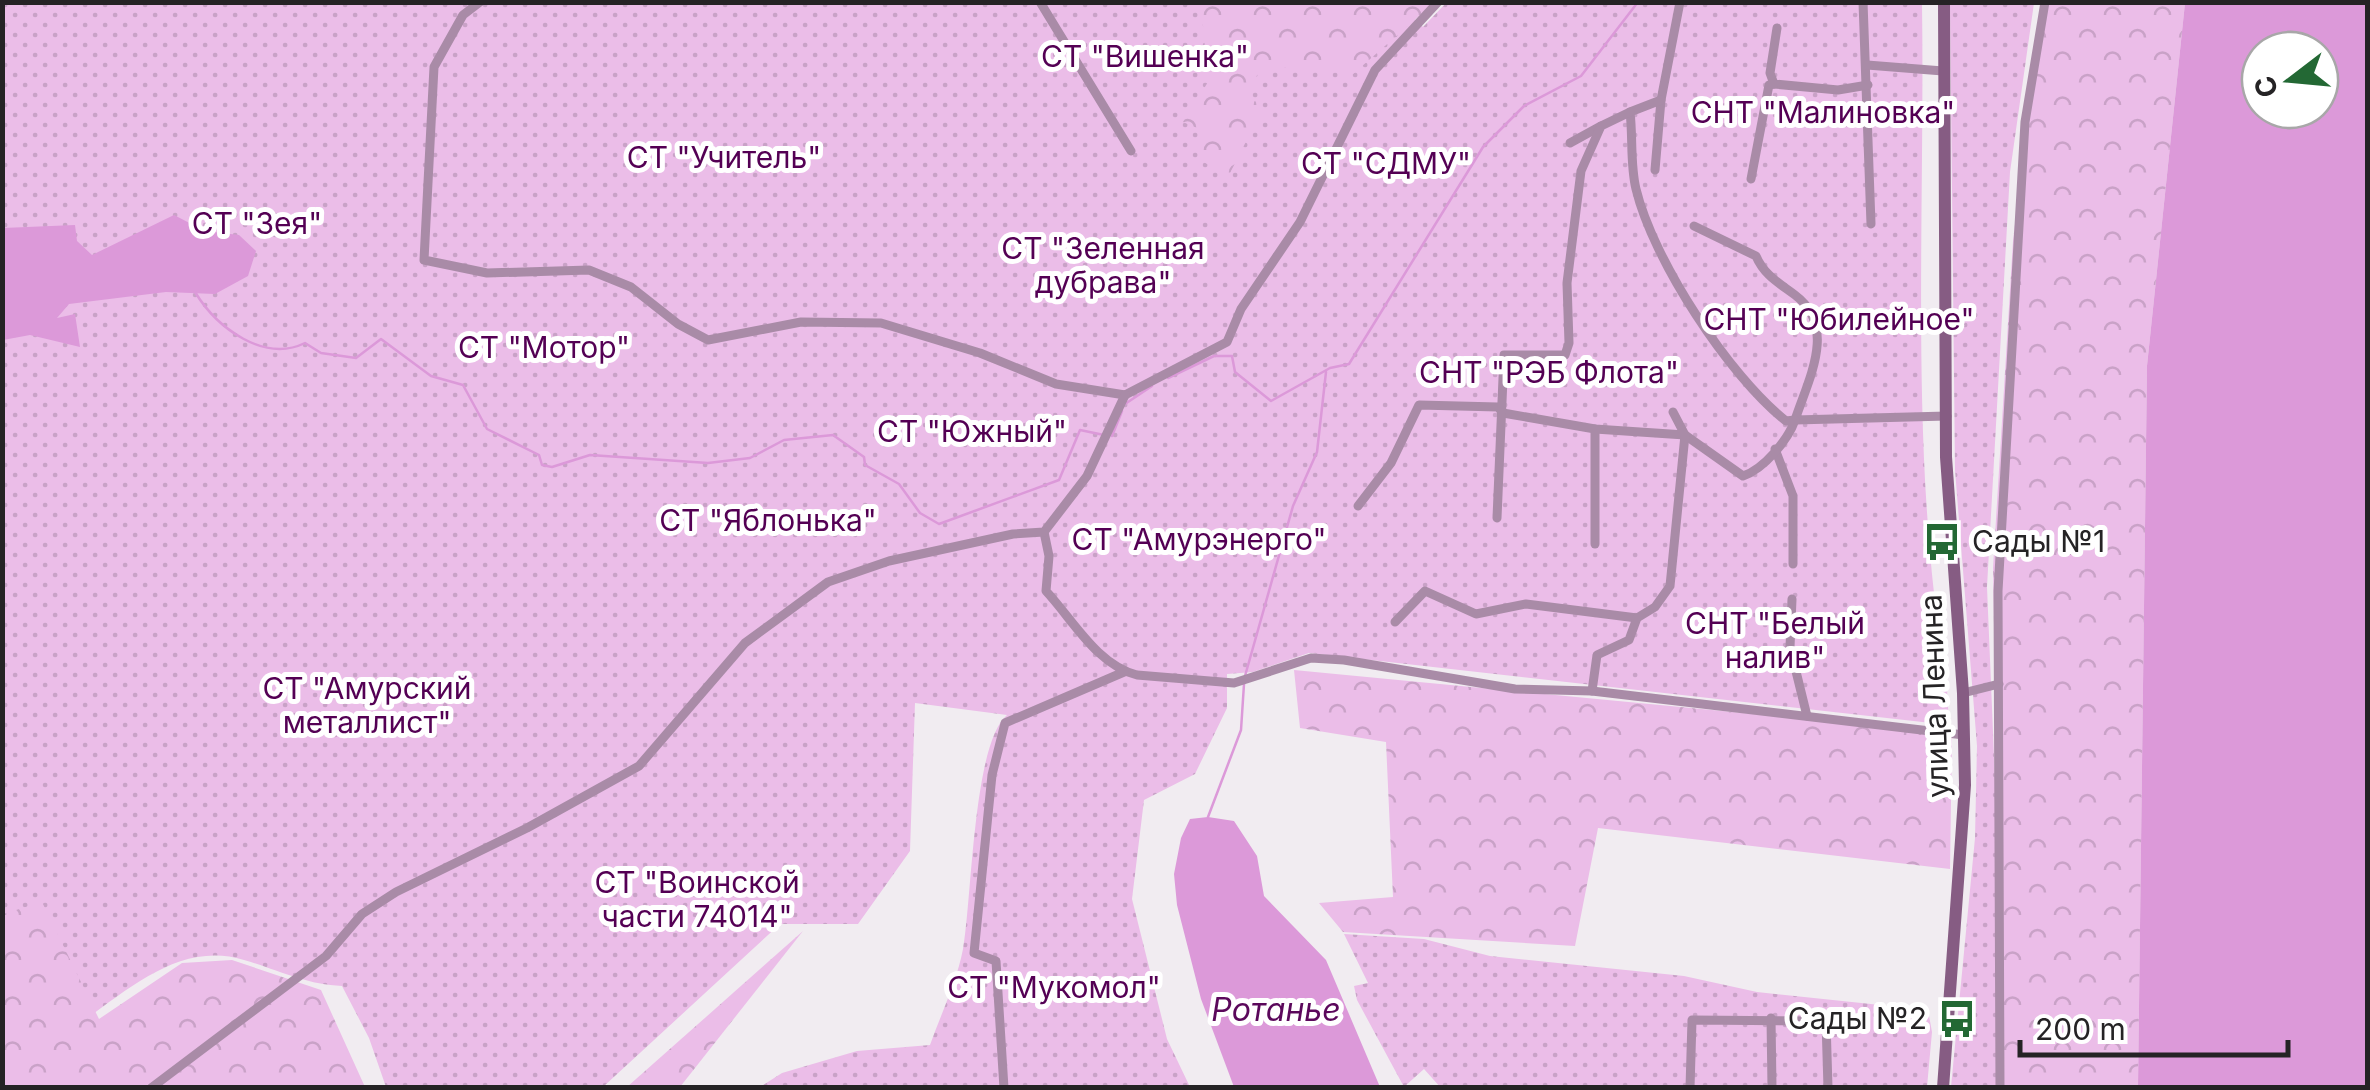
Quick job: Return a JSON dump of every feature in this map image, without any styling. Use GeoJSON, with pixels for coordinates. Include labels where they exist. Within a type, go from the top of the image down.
{"type":"FeatureCollection","features":[{"type":"Feature","properties":{"kind":"street"},"geometry":{"type":"LineString","coordinates":[[480,2],[463,15],[434,67],[424,260],[487,274],[590,270],[631,286],[678,324],[708,340],[801,322],[881,323],[980,352],[1056,384],[1125,396],[1227,342],[1241,309],[1300,222],[1375,70],[1438,2]]}},
{"type":"Feature","properties":{"kind":"street"},"geometry":{"type":"LineString","coordinates":[[1040,2],[1131,151]]}},
{"type":"Feature","properties":{"kind":"street"},"geometry":{"type":"LineString","coordinates":[[1655,170],[1661,100],[1680,2]]}},
{"type":"Feature","properties":{"kind":"street"},"geometry":{"type":"LineString","coordinates":[[1863,2],[1871,224]]}},
{"type":"Feature","properties":{"kind":"street","name":"улица Ленина"},"geometry":{"type":"LineString","coordinates":[[1943,1088],[1964,836],[1964,693],[1947,416],[1944,2]]}},
{"type":"Feature","properties":{"kind":"street"},"geometry":{"type":"LineString","coordinates":[[2000,1088],[1998,592],[2025,122],[2044,2]]}},
{"type":"Feature","properties":{"kind":"street"},"geometry":{"type":"LineString","coordinates":[[1774,84],[1770,74],[1777,28]]}},
{"type":"Feature","properties":{"kind":"street"},"geometry":{"type":"LineString","coordinates":[[1867,64],[1943,71]]}},
{"type":"Feature","properties":{"kind":"street"},"geometry":{"type":"LineString","coordinates":[[1751,179],[1768,85],[1838,90],[1868,85]]}},
{"type":"Feature","properties":{"kind":"street"},"geometry":{"type":"LineString","coordinates":[[1570,143],[1661,100]]}},
{"type":"Feature","properties":{"kind":"street"},"geometry":{"type":"LineString","coordinates":[[1630,112],[1635,188],[1670,274],[1762,399],[1786,421],[1947,416]]}},
{"type":"Feature","properties":{"kind":"street"},"geometry":{"type":"LineString","coordinates":[[1497,518],[1504,355],[1560,357],[1569,343],[1568,283],[1581,172],[1601,126]]}},
{"type":"Feature","properties":{"kind":"street"},"geometry":{"type":"LineString","coordinates":[[1673,412],[1685,435],[1743,476],[1775,450],[1795,420],[1817,359],[1816,320],[1798,297],[1760,266],[1756,256],[1694,226]]}},
{"type":"Feature","properties":{"kind":"street"},"geometry":{"type":"LineString","coordinates":[[151,1088],[326,956],[362,914],[396,892],[528,828],[639,766],[745,643],[828,582],[889,561],[1013,534],[1044,532],[1071,502],[1125,396]]}},
{"type":"Feature","properties":{"kind":"street"},"geometry":{"type":"LineString","coordinates":[[1358,506],[1391,463],[1419,404],[1498,406],[1503,414],[1595,429],[1685,435]]}},
{"type":"Feature","properties":{"kind":"street"},"geometry":{"type":"LineString","coordinates":[[1595,429],[1595,544]]}},
{"type":"Feature","properties":{"kind":"street"},"geometry":{"type":"LineString","coordinates":[[1592,691],[1597,655],[1628,640],[1637,618],[1655,607],[1670,586],[1685,435]]}},
{"type":"Feature","properties":{"kind":"street"},"geometry":{"type":"LineString","coordinates":[[1775,450],[1793,496],[1793,564]]}},
{"type":"Feature","properties":{"kind":"street"},"geometry":{"type":"LineString","coordinates":[[1044,532],[1050,556],[1046,591],[1090,646],[1124,672]]}},
{"type":"Feature","properties":{"kind":"street"},"geometry":{"type":"LineString","coordinates":[[1395,622],[1424,592],[1476,614],[1526,604],[1637,618]]}},
{"type":"Feature","properties":{"kind":"street"},"geometry":{"type":"LineString","coordinates":[[1792,599],[1790,647],[1807,716]]}},
{"type":"Feature","properties":{"kind":"street"},"geometry":{"type":"LineString","coordinates":[[1004,1088],[996,960],[974,953],[992,774],[1004,723],[1124,672],[1238,683],[1311,658],[1515,689],[1592,691],[1964,735]]}},
{"type":"Feature","properties":{"kind":"street"},"geometry":{"type":"LineString","coordinates":[[1964,693],[1998,684]]}},
{"type":"Feature","properties":{"kind":"street"},"geometry":{"type":"LineString","coordinates":[[1690,1088],[1692,1020],[1770,1018],[1826,1020],[1828,1088]]}},
{"type":"Feature","properties":{"kind":"street"},"geometry":{"type":"LineString","coordinates":[[1770,1018],[1772,1088]]}},
{"type":"Feature","properties":{"kind":"green space"},"geometry":{"type":"Polygon","coordinates":[[[1397,2],[1423,27],[1447,2],[1922,3],[1922,399],[1930,556],[1939,635],[1944,635],[1949,725],[1309,653],[1253,672],[1227,674],[1227,708],[1195,774],[1144,800],[1132,899],[1167,1039],[1190,1087],[760,1087],[782,1073],[857,1051],[930,1045],[960,961],[987,756],[1007,715],[915,703],[910,851],[858,924],[780,924],[603,1087],[386,1087],[369,1038],[342,986],[305,980],[220,956],[197,957],[154,973],[76,1026],[3,957],[2,3],[1397,2]]]}},
{"type":"Feature","properties":{"kind":"green space"},"geometry":{"type":"Polygon","coordinates":[[[1201,3],[1434,3],[1353,74],[1283,67],[1257,75],[1252,95],[1261,112],[1228,177],[1199,159],[1204,131],[1183,122],[1208,82],[1201,3]]]}},
{"type":"Feature","properties":{"kind":"green space"},"geometry":{"type":"Polygon","coordinates":[[[1950,3],[2034,3],[2010,172],[1987,587],[1995,780],[1997,1087],[1951,1087],[1975,838],[1977,746],[1955,470],[1950,3]]]}},
{"type":"Feature","properties":{"kind":"green space"},"geometry":{"type":"Polygon","coordinates":[[[2041,3],[2185,3],[2147,366],[2138,1087],[2002,1088],[1993,568],[2013,241],[2041,3]]]}},
{"type":"Feature","properties":{"kind":"green space"},"geometry":{"type":"Polygon","coordinates":[[[1294,670],[1952,733],[1950,869],[1598,828],[1575,946],[1343,932],[1319,903],[1393,897],[1386,742],[1300,728],[1294,670]]]}},
{"type":"Feature","properties":{"kind":"green space"},"geometry":{"type":"Polygon","coordinates":[[[42,902],[99,1019],[182,963],[232,960],[321,990],[365,1087],[3,1088],[3,914],[42,902]]]}},
{"type":"Feature","properties":{"kind":"green space"},"geometry":{"type":"Polygon","coordinates":[[[803,931],[680,1087],[627,1087],[803,931]]]}},
{"type":"Feature","properties":{"kind":"green space"},"geometry":{"type":"Polygon","coordinates":[[[1344,934],[1424,939],[1490,956],[1684,976],[1757,992],[1928,1010],[1932,1032],[1927,1087],[1441,1088],[1424,1069],[1404,1087],[1357,1000],[1354,986],[1368,983],[1344,934]]]}},
{"type":"Feature","properties":{"kind":"water"},"geometry":{"type":"Polygon","coordinates":[[[2185,3],[2367,3],[2367,1087],[2138,1087],[2147,366],[2185,3]]]}},
{"type":"Feature","properties":{"kind":"water"},"geometry":{"type":"Polygon","coordinates":[[[174,215],[205,231],[239,235],[256,251],[248,276],[215,294],[166,292],[69,304],[57,318],[75,314],[80,347],[30,335],[3,340],[3,228],[75,225],[77,241],[92,255],[174,215]]]}},
{"type":"Feature","properties":{"kind":"water","name":"Ротанье"},"geometry":{"type":"Polygon","coordinates":[[[1190,819],[1234,821],[1257,856],[1264,896],[1326,960],[1380,1087],[1234,1087],[1201,999],[1177,905],[1174,874],[1181,838],[1190,819]]]}},
{"type":"Feature","properties":{"kind":"waterway"},"geometry":{"type":"LineString","coordinates":[[1168,378],[1214,356],[1232,356],[1235,372],[1271,401],[1330,368],[1349,364],[1483,147],[1524,106],[1581,76],[1638,2]]}},
{"type":"Feature","properties":{"kind":"waterway"},"geometry":{"type":"LineString","coordinates":[[195,292],[229,329],[258,345],[274,349],[305,343],[321,353],[356,358],[381,339],[431,376],[463,385],[487,429],[539,455],[542,465],[552,467],[590,455],[708,463],[750,458],[784,440],[833,435],[864,457],[865,465],[899,484],[920,513],[939,524],[1059,480],[1080,430],[1104,435]]}},
{"type":"Feature","properties":{"kind":"waterway"},"geometry":{"type":"LineString","coordinates":[[1245,676],[1293,506],[1317,452],[1326,372]]}},
{"type":"Feature","properties":{"kind":"waterway"},"geometry":{"type":"LineString","coordinates":[[1125,404],[1152,386]]}},
{"type":"Feature","properties":{"kind":"waterway"},"geometry":{"type":"LineString","coordinates":[[1112,436],[1122,411]]}},
{"type":"Feature","properties":{"kind":"waterway"},"geometry":{"type":"LineString","coordinates":[[1208,817],[1241,730],[1244,684]]}},
{"type":"Feature","properties":{"kind":"place","name":"Сады №1"},"geometry":{"type":"Point","coordinates":[1942,542]}},
{"type":"Feature","properties":{"kind":"place","name":"Сады №2"},"geometry":{"type":"Point","coordinates":[1957,1019]}},
{"type":"Feature","properties":{"kind":"park label","name":"СТ \"Вишенка\""},"geometry":{"type":"Point","coordinates":[1145,57]}},
{"type":"Feature","properties":{"kind":"park label","name":"СНТ \"Малиновка\""},"geometry":{"type":"Point","coordinates":[1823,113]}},
{"type":"Feature","properties":{"kind":"park label","name":"СТ \"Учитель\""},"geometry":{"type":"Point","coordinates":[724,158]}},
{"type":"Feature","properties":{"kind":"park label","name":"СТ \"СДМУ\""},"geometry":{"type":"Point","coordinates":[1386,164]}},
{"type":"Feature","properties":{"kind":"park label","name":"СТ \"Зея\""},"geometry":{"type":"Point","coordinates":[257,224]}},
{"type":"Feature","properties":{"kind":"park label","name":"СТ \"Зеленная дубрава\""},"geometry":{"type":"Point","coordinates":[1103,266]}},
{"type":"Feature","properties":{"kind":"park label","name":"СНТ \"Юбилейное\""},"geometry":{"type":"Point","coordinates":[1839,320]}},
{"type":"Feature","properties":{"kind":"park label","name":"СТ \"Мотор\""},"geometry":{"type":"Point","coordinates":[544,348]}},
{"type":"Feature","properties":{"kind":"park label","name":"СНТ \"РЭБ Флота\""},"geometry":{"type":"Point","coordinates":[1549,373]}},
{"type":"Feature","properties":{"kind":"park label","name":"СТ \"Южный\""},"geometry":{"type":"Point","coordinates":[972,432]}},
{"type":"Feature","properties":{"kind":"park label","name":"СТ \"Яблонька\""},"geometry":{"type":"Point","coordinates":[768,521]}},
{"type":"Feature","properties":{"kind":"park label","name":"СТ \"Амурэнерго\""},"geometry":{"type":"Point","coordinates":[1199,540]}},
{"type":"Feature","properties":{"kind":"park label","name":"СНТ \"Белый налив\""},"geometry":{"type":"Point","coordinates":[1775,641]}},
{"type":"Feature","properties":{"kind":"park label","name":"СТ \"Амурский металлист\""},"geometry":{"type":"Point","coordinates":[367,706]}},
{"type":"Feature","properties":{"kind":"park label","name":"СТ \"Воинской части 74014\""},"geometry":{"type":"Point","coordinates":[697,900]}},
{"type":"Feature","properties":{"kind":"park label","name":"СТ \"Мукомол\""},"geometry":{"type":"Point","coordinates":[1054,988]}}]}
